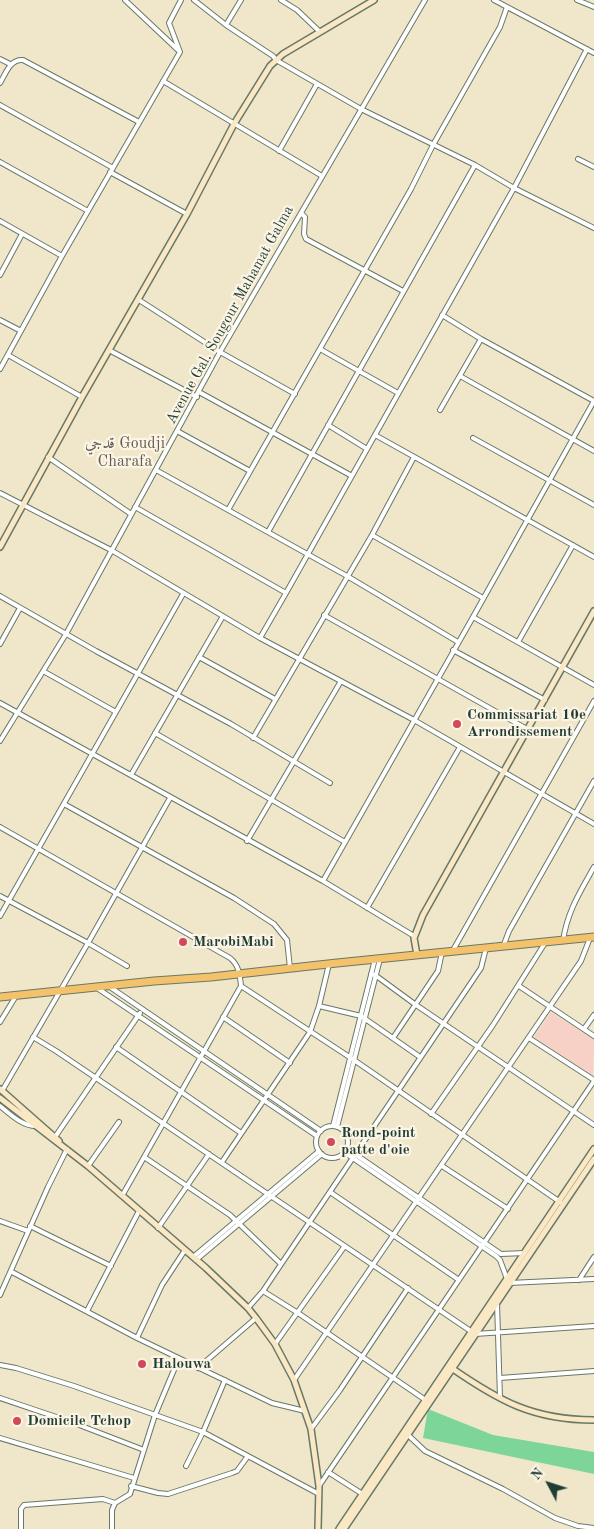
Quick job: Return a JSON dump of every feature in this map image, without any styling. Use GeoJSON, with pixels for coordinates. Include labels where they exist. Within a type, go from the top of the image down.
{"type":"FeatureCollection","features":[{"type":"Feature","properties":{"kind":"highway"},"geometry":{"type":"LineString","coordinates":[[0,997],[592,937]]}},
{"type":"Feature","properties":{"kind":"main road"},"geometry":{"type":"LineString","coordinates":[[0,547],[24,506],[48,457],[187,214],[234,124],[270,66],[276,60],[320,32],[374,0]]}},
{"type":"Feature","properties":{"kind":"main road"},"geometry":{"type":"LineString","coordinates":[[417,955],[414,936],[423,914],[594,611]]}},
{"type":"Feature","properties":{"kind":"main road"},"geometry":{"type":"LineString","coordinates":[[1,1090],[66,1148]]}},
{"type":"Feature","properties":{"kind":"main road"},"geometry":{"type":"LineString","coordinates":[[0,1098],[88,1166],[195,1259],[248,1308],[256,1318],[275,1344],[294,1380],[306,1411],[311,1429],[319,1486],[318,1529]]}},
{"type":"Feature","properties":{"kind":"main road"},"geometry":{"type":"LineString","coordinates":[[339,1529],[364,1495],[561,1203],[594,1149]]}},
{"type":"Feature","properties":{"kind":"main road"},"geometry":{"type":"LineString","coordinates":[[473,1333],[497,1303],[507,1282],[525,1253],[594,1159]]}},
{"type":"Feature","properties":{"kind":"main road"},"geometry":{"type":"LineString","coordinates":[[450,1368],[500,1399],[531,1412],[571,1420],[594,1420]]}},
{"type":"Feature","properties":{"kind":"main road"},"geometry":{"type":"LineString","coordinates":[[344,1529],[364,1495]]}},
{"type":"Feature","properties":{"kind":"street"},"geometry":{"type":"LineString","coordinates":[[125,0],[180,52]]}},
{"type":"Feature","properties":{"kind":"street"},"geometry":{"type":"LineString","coordinates":[[180,52],[169,23],[181,0]]}},
{"type":"Feature","properties":{"kind":"street"},"geometry":{"type":"LineString","coordinates":[[194,0],[276,60],[361,109],[475,165],[514,188],[594,228]]}},
{"type":"Feature","properties":{"kind":"street"},"geometry":{"type":"LineString","coordinates":[[226,25],[241,0]]}},
{"type":"Feature","properties":{"kind":"street"},"geometry":{"type":"LineString","coordinates":[[281,0],[297,10],[320,32]]}},
{"type":"Feature","properties":{"kind":"street","name":"Avenue Gal. Sougour Mahamat Galma"},"geometry":{"type":"LineString","coordinates":[[0,741],[66,634],[220,352],[425,0]]}},
{"type":"Feature","properties":{"kind":"street"},"geometry":{"type":"LineString","coordinates":[[494,0],[594,53]]}},
{"type":"Feature","properties":{"kind":"street"},"geometry":{"type":"LineString","coordinates":[[577,0],[594,7]]}},
{"type":"Feature","properties":{"kind":"street"},"geometry":{"type":"LineString","coordinates":[[228,510],[412,189],[500,27],[507,7]]}},
{"type":"Feature","properties":{"kind":"street"},"geometry":{"type":"LineString","coordinates":[[260,638],[514,188],[587,49]]}},
{"type":"Feature","properties":{"kind":"street"},"geometry":{"type":"LineString","coordinates":[[0,369],[62,256],[180,52]]}},
{"type":"Feature","properties":{"kind":"street"},"geometry":{"type":"LineString","coordinates":[[0,59],[10,64]]}},
{"type":"Feature","properties":{"kind":"street"},"geometry":{"type":"LineString","coordinates":[[0,83],[10,64],[20,59],[140,122]]}},
{"type":"Feature","properties":{"kind":"street"},"geometry":{"type":"LineString","coordinates":[[163,81],[322,176]]}},
{"type":"Feature","properties":{"kind":"street"},"geometry":{"type":"LineString","coordinates":[[279,151],[318,84]]}},
{"type":"Feature","properties":{"kind":"street"},"geometry":{"type":"LineString","coordinates":[[0,106],[113,168]]}},
{"type":"Feature","properties":{"kind":"street"},"geometry":{"type":"LineString","coordinates":[[578,158],[594,167]]}},
{"type":"Feature","properties":{"kind":"street"},"geometry":{"type":"LineString","coordinates":[[0,162],[88,211]]}},
{"type":"Feature","properties":{"kind":"street"},"geometry":{"type":"LineString","coordinates":[[268,532],[475,165]]}},
{"type":"Feature","properties":{"kind":"street"},"geometry":{"type":"LineString","coordinates":[[110,172],[187,214]]}},
{"type":"Feature","properties":{"kind":"street"},"geometry":{"type":"LineString","coordinates":[[301,213],[305,217],[304,234],[306,239],[403,291]]}},
{"type":"Feature","properties":{"kind":"street"},"geometry":{"type":"LineString","coordinates":[[0,221],[62,256]]}},
{"type":"Feature","properties":{"kind":"street"},"geometry":{"type":"LineString","coordinates":[[0,275],[22,234]]}},
{"type":"Feature","properties":{"kind":"street"},"geometry":{"type":"LineString","coordinates":[[139,300],[220,352],[295,394]]}},
{"type":"Feature","properties":{"kind":"street"},"geometry":{"type":"LineString","coordinates":[[323,881],[594,401],[480,339],[442,315]]}},
{"type":"Feature","properties":{"kind":"street"},"geometry":{"type":"LineString","coordinates":[[0,320],[21,331]]}},
{"type":"Feature","properties":{"kind":"street"},"geometry":{"type":"LineString","coordinates":[[440,410],[480,339]]}},
{"type":"Feature","properties":{"kind":"street"},"geometry":{"type":"LineString","coordinates":[[320,349],[398,393]]}},
{"type":"Feature","properties":{"kind":"street"},"geometry":{"type":"LineString","coordinates":[[110,350],[198,394],[352,476]]}},
{"type":"Feature","properties":{"kind":"street"},"geometry":{"type":"LineString","coordinates":[[8,355],[82,397]]}},
{"type":"Feature","properties":{"kind":"street"},"geometry":{"type":"LineString","coordinates":[[460,376],[594,452]]}},
{"type":"Feature","properties":{"kind":"street"},"geometry":{"type":"LineString","coordinates":[[328,425],[367,448]]}},
{"type":"Feature","properties":{"kind":"street"},"geometry":{"type":"LineString","coordinates":[[177,431],[250,471]]}},
{"type":"Feature","properties":{"kind":"street"},"geometry":{"type":"LineString","coordinates":[[374,435],[594,557]]}},
{"type":"Feature","properties":{"kind":"street"},"geometry":{"type":"LineString","coordinates":[[473,438],[594,505]]}},
{"type":"Feature","properties":{"kind":"street"},"geometry":{"type":"LineString","coordinates":[[48,457],[131,514]]}},
{"type":"Feature","properties":{"kind":"street"},"geometry":{"type":"LineString","coordinates":[[253,738],[372,535],[414,457]]}},
{"type":"Feature","properties":{"kind":"street"},"geometry":{"type":"LineString","coordinates":[[156,470],[347,576],[458,642]]}},
{"type":"Feature","properties":{"kind":"street"},"geometry":{"type":"LineString","coordinates":[[0,493],[111,550],[260,638],[414,720],[594,824]]}},
{"type":"Feature","properties":{"kind":"street"},"geometry":{"type":"LineString","coordinates":[[135,507],[286,593]]}},
{"type":"Feature","properties":{"kind":"street"},"geometry":{"type":"LineString","coordinates":[[372,535],[483,598]]}},
{"type":"Feature","properties":{"kind":"street"},"geometry":{"type":"LineString","coordinates":[[518,642],[573,545]]}},
{"type":"Feature","properties":{"kind":"street"},"geometry":{"type":"LineString","coordinates":[[0,916],[183,594]]}},
{"type":"Feature","properties":{"kind":"street"},"geometry":{"type":"LineString","coordinates":[[0,596],[231,724],[330,782]]}},
{"type":"Feature","properties":{"kind":"street"},"geometry":{"type":"LineString","coordinates":[[0,644],[20,608]]}},
{"type":"Feature","properties":{"kind":"street"},"geometry":{"type":"LineString","coordinates":[[324,615],[527,729]]}},
{"type":"Feature","properties":{"kind":"street"},"geometry":{"type":"LineString","coordinates":[[130,776],[223,616]]}},
{"type":"Feature","properties":{"kind":"street"},"geometry":{"type":"LineString","coordinates":[[473,617],[594,685]]}},
{"type":"Feature","properties":{"kind":"street"},"geometry":{"type":"LineString","coordinates":[[453,650],[545,700]]}},
{"type":"Feature","properties":{"kind":"street"},"geometry":{"type":"LineString","coordinates":[[199,657],[275,699]]}},
{"type":"Feature","properties":{"kind":"street"},"geometry":{"type":"LineString","coordinates":[[43,671],[116,712]]}},
{"type":"Feature","properties":{"kind":"street"},"geometry":{"type":"LineString","coordinates":[[247,840],[341,681]]}},
{"type":"Feature","properties":{"kind":"street"},"geometry":{"type":"LineString","coordinates":[[452,952],[594,701]]}},
{"type":"Feature","properties":{"kind":"street"},"geometry":{"type":"LineString","coordinates":[[0,704],[323,881],[414,936]]}},
{"type":"Feature","properties":{"kind":"street"},"geometry":{"type":"LineString","coordinates":[[155,733],[345,842]]}},
{"type":"Feature","properties":{"kind":"street"},"geometry":{"type":"LineString","coordinates":[[367,908],[460,747]]}},
{"type":"Feature","properties":{"kind":"street"},"geometry":{"type":"LineString","coordinates":[[503,947],[509,931],[594,781]]}},
{"type":"Feature","properties":{"kind":"street"},"geometry":{"type":"LineString","coordinates":[[1,1090],[88,943],[170,798]]}},
{"type":"Feature","properties":{"kind":"street"},"geometry":{"type":"LineString","coordinates":[[64,804],[234,898],[274,924],[287,940],[290,968]]}},
{"type":"Feature","properties":{"kind":"street"},"geometry":{"type":"LineString","coordinates":[[0,827],[230,958],[234,961],[240,974],[241,986],[122,1196]]}},
{"type":"Feature","properties":{"kind":"street"},"geometry":{"type":"LineString","coordinates":[[563,941],[565,923],[594,867]]}},
{"type":"Feature","properties":{"kind":"street"},"geometry":{"type":"LineString","coordinates":[[0,896],[127,966]]}},
{"type":"Feature","properties":{"kind":"street"},"geometry":{"type":"LineString","coordinates":[[294,1380],[509,1068],[581,960],[592,937]]}},
{"type":"Feature","properties":{"kind":"street"},"geometry":{"type":"LineString","coordinates":[[431,1114],[478,1047],[545,943]]}},
{"type":"Feature","properties":{"kind":"street"},"geometry":{"type":"LineString","coordinates":[[248,1308],[281,1264],[481,968],[486,948]]}},
{"type":"Feature","properties":{"kind":"street"},"geometry":{"type":"LineString","coordinates":[[393,1038],[438,971],[442,952]]}},
{"type":"Feature","properties":{"kind":"street"},"geometry":{"type":"LineString","coordinates":[[335,1127],[377,959]]}},
{"type":"Feature","properties":{"kind":"street"},"geometry":{"type":"LineString","coordinates":[[222,1162],[310,1032],[319,1006],[329,964]]}},
{"type":"Feature","properties":{"kind":"street"},"geometry":{"type":"LineString","coordinates":[[373,975],[594,1125]]}},
{"type":"Feature","properties":{"kind":"street"},"geometry":{"type":"LineString","coordinates":[[109,986],[320,1131]]}},
{"type":"Feature","properties":{"kind":"street"},"geometry":{"type":"LineString","coordinates":[[241,986],[352,1059],[561,1203]]}},
{"type":"Feature","properties":{"kind":"street"},"geometry":{"type":"LineString","coordinates":[[518,986],[594,1036]]}},
{"type":"Feature","properties":{"kind":"street"},"geometry":{"type":"LineString","coordinates":[[97,988],[317,1136]]}},
{"type":"Feature","properties":{"kind":"street"},"geometry":{"type":"LineString","coordinates":[[0,1022],[17,996]]}},
{"type":"Feature","properties":{"kind":"street"},"geometry":{"type":"LineString","coordinates":[[319,1006],[362,1017],[420,1056]]}},
{"type":"Feature","properties":{"kind":"street"},"geometry":{"type":"LineString","coordinates":[[55,1137],[142,1009]]}},
{"type":"Feature","properties":{"kind":"street"},"geometry":{"type":"LineString","coordinates":[[584,1029],[594,1015]]}},
{"type":"Feature","properties":{"kind":"street"},"geometry":{"type":"LineString","coordinates":[[222,1017],[290,1063]]}},
{"type":"Feature","properties":{"kind":"street"},"geometry":{"type":"LineString","coordinates":[[33,1037],[222,1162],[344,1247],[473,1333],[594,1326]]}},
{"type":"Feature","properties":{"kind":"street"},"geometry":{"type":"LineString","coordinates":[[319,1486],[594,1080],[528,1038]]}},
{"type":"Feature","properties":{"kind":"street"},"geometry":{"type":"LineString","coordinates":[[116,1047],[242,1133]]}},
{"type":"Feature","properties":{"kind":"street"},"geometry":{"type":"LineString","coordinates":[[0,1106],[23,1123],[36,1126]]}},
{"type":"Feature","properties":{"kind":"street"},"geometry":{"type":"LineString","coordinates":[[88,1166],[118,1122]]}},
{"type":"Feature","properties":{"kind":"street"},"geometry":{"type":"LineString","coordinates":[[326,1127],[335,1127],[345,1134],[347,1138],[345,1150],[336,1157],[326,1157],[320,1153],[316,1144],[317,1136],[326,1127]]}},
{"type":"Feature","properties":{"kind":"street"},"geometry":{"type":"LineString","coordinates":[[0,1295],[12,1272],[30,1226],[66,1148]]}},
{"type":"Feature","properties":{"kind":"street"},"geometry":{"type":"LineString","coordinates":[[345,1150],[500,1260],[507,1282],[594,1279]]}},
{"type":"Feature","properties":{"kind":"street"},"geometry":{"type":"LineString","coordinates":[[195,1259],[320,1153]]}},
{"type":"Feature","properties":{"kind":"street"},"geometry":{"type":"LineString","coordinates":[[158,1228],[209,1154]]}},
{"type":"Feature","properties":{"kind":"street"},"geometry":{"type":"LineString","coordinates":[[144,1157],[238,1222],[281,1264]]}},
{"type":"Feature","properties":{"kind":"street"},"geometry":{"type":"LineString","coordinates":[[442,1166],[508,1209]]}},
{"type":"Feature","properties":{"kind":"street"},"geometry":{"type":"LineString","coordinates":[[330,1192],[459,1280]]}},
{"type":"Feature","properties":{"kind":"street"},"geometry":{"type":"LineString","coordinates":[[418,1200],[501,1254],[525,1253]]}},
{"type":"Feature","properties":{"kind":"street"},"geometry":{"type":"LineString","coordinates":[[87,1311],[139,1211]]}},
{"type":"Feature","properties":{"kind":"street"},"geometry":{"type":"LineString","coordinates":[[0,1221],[28,1231]]}},
{"type":"Feature","properties":{"kind":"street"},"geometry":{"type":"LineString","coordinates":[[30,1226],[110,1266]]}},
{"type":"Feature","properties":{"kind":"street"},"geometry":{"type":"LineString","coordinates":[[275,1344],[344,1247]]}},
{"type":"Feature","properties":{"kind":"street"},"geometry":{"type":"LineString","coordinates":[[137,1338],[162,1285],[185,1250]]}},
{"type":"Feature","properties":{"kind":"street"},"geometry":{"type":"LineString","coordinates":[[578,1280],[594,1257]]}},
{"type":"Feature","properties":{"kind":"street"},"geometry":{"type":"LineString","coordinates":[[12,1272],[137,1338],[272,1403],[306,1411]]}},
{"type":"Feature","properties":{"kind":"street"},"geometry":{"type":"LineString","coordinates":[[311,1429],[408,1288]]}},
{"type":"Feature","properties":{"kind":"street"},"geometry":{"type":"LineString","coordinates":[[262,1291],[298,1313],[326,1334],[428,1401]]}},
{"type":"Feature","properties":{"kind":"street"},"geometry":{"type":"LineString","coordinates":[[497,1303],[500,1399]]}},
{"type":"Feature","properties":{"kind":"street"},"geometry":{"type":"LineString","coordinates":[[198,1368],[256,1318]]}},
{"type":"Feature","properties":{"kind":"street"},"geometry":{"type":"LineString","coordinates":[[112,1529],[112,1510],[116,1502],[128,1496],[155,1415],[179,1358]]}},
{"type":"Feature","properties":{"kind":"street"},"geometry":{"type":"LineString","coordinates":[[0,1365],[74,1386],[203,1432],[318,1494]]}},
{"type":"Feature","properties":{"kind":"street"},"geometry":{"type":"LineString","coordinates":[[500,1378],[594,1371]]}},
{"type":"Feature","properties":{"kind":"street"},"geometry":{"type":"LineString","coordinates":[[186,1466],[225,1380]]}},
{"type":"Feature","properties":{"kind":"street"},"geometry":{"type":"LineString","coordinates":[[0,1398],[74,1423],[144,1450]]}},
{"type":"Feature","properties":{"kind":"street"},"geometry":{"type":"LineString","coordinates":[[406,1433],[425,1451],[503,1489],[555,1518],[578,1526],[594,1528]]}},
{"type":"Feature","properties":{"kind":"street"},"geometry":{"type":"LineString","coordinates":[[0,1438],[134,1478]]}},
{"type":"Feature","properties":{"kind":"street"},"geometry":{"type":"LineString","coordinates":[[131,1486],[168,1494],[237,1471],[248,1456]]}},
{"type":"Feature","properties":{"kind":"street"},"geometry":{"type":"LineString","coordinates":[[328,1472],[364,1495]]}},
{"type":"Feature","properties":{"kind":"street"},"geometry":{"type":"LineString","coordinates":[[21,1529],[20,1509],[24,1505],[103,1498],[116,1502]]}},
{"type":"Feature","properties":{"kind":"shaded area"},"geometry":{"type":"Polygon","coordinates":[[[551,1012],[594,1040],[593,1076],[534,1037],[551,1012]]]}},
{"type":"Feature","properties":{"kind":"green space"},"geometry":{"type":"Polygon","coordinates":[[[428,1409],[493,1435],[594,1452],[594,1474],[423,1438],[428,1409]]]}},
{"type":"Feature","properties":{"kind":"place","name":"Commissariat 10e Arrondissement"},"geometry":{"type":"Point","coordinates":[457,724]}},
{"type":"Feature","properties":{"kind":"place","name":"MarobiMabi"},"geometry":{"type":"Point","coordinates":[183,942]}},
{"type":"Feature","properties":{"kind":"place","name":"Rond-point patte d'oie"},"geometry":{"type":"Point","coordinates":[331,1142]}},
{"type":"Feature","properties":{"kind":"place","name":"Halouwa"},"geometry":{"type":"Point","coordinates":[142,1364]}},
{"type":"Feature","properties":{"kind":"place","name":"Domicile Tchop"},"geometry":{"type":"Point","coordinates":[17,1421]}},
{"type":"Feature","properties":{"kind":"district","name":"قدجي Goudji Charafa"},"geometry":{"type":"Point","coordinates":[125,453]}}]}
